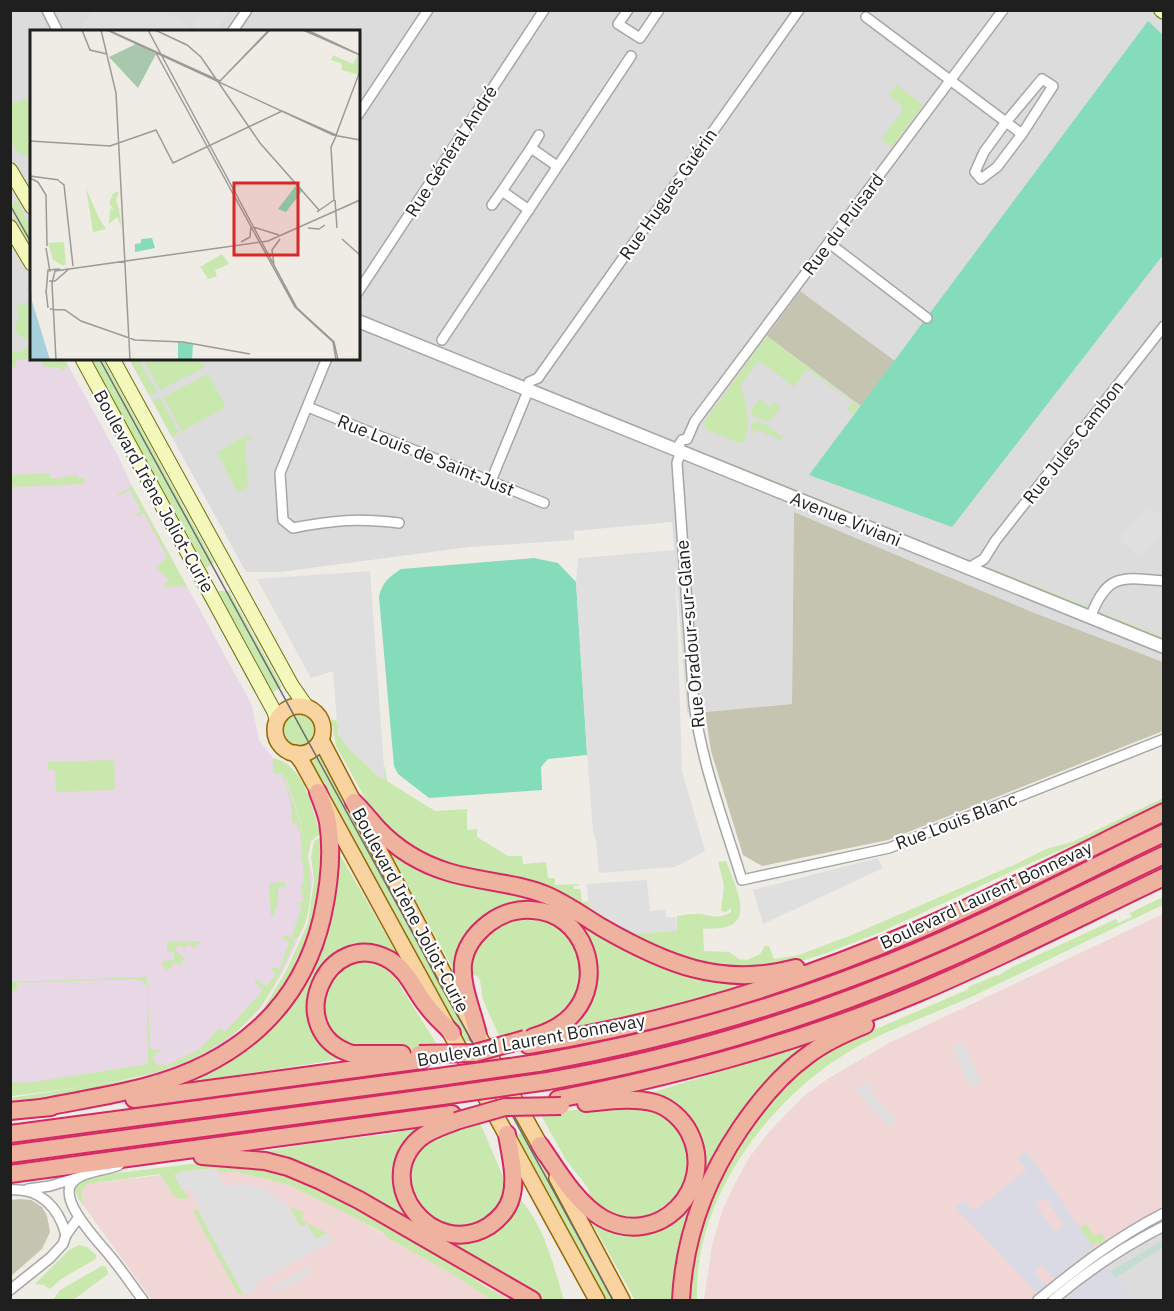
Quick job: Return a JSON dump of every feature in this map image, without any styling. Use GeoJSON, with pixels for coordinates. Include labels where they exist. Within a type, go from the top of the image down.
{"type":"FeatureCollection","features":[{"type":"Feature","properties":{"kind":"highway"},"geometry":{"type":"LineString","coordinates":[[41,1108],[142,1088],[200,1068],[249,1038],[274,1014],[301,975],[314,944],[324,908],[329,872],[330,838],[328,820],[318,792]]}},
{"type":"Feature","properties":{"kind":"highway"},"geometry":{"type":"LineString","coordinates":[[354,802],[390,840],[426,863],[467,877],[530,889],[563,903],[658,957],[706,973],[746,976],[787,971],[920,929]]}},
{"type":"Feature","properties":{"kind":"highway"},"geometry":{"type":"LineString","coordinates":[[10,1112],[109,1102],[421,1057],[475,1053],[526,1042],[607,1031],[729,999],[828,966],[920,929],[1164,812]]}},
{"type":"Feature","properties":{"kind":"highway","name":"Boulevard Laurent Bonnevay"},"geometry":{"type":"LineString","coordinates":[[10,1134],[538,1063],[615,1048],[705,1026],[868,972],[989,918],[1164,833]]}},
{"type":"Feature","properties":{"kind":"highway"},"geometry":{"type":"LineString","coordinates":[[10,1154],[548,1082],[710,1045],[802,1017],[941,962],[1164,855]]}},
{"type":"Feature","properties":{"kind":"highway"},"geometry":{"type":"LineString","coordinates":[[559,1102],[773,1046],[874,1010],[958,975],[1164,877]]}},
{"type":"Feature","properties":{"kind":"highway"},"geometry":{"type":"LineString","coordinates":[[1061,926],[1164,889]]}},
{"type":"Feature","properties":{"kind":"highway"},"geometry":{"type":"LineString","coordinates":[[478,1035],[464,978],[463,964],[469,945],[475,936],[497,917],[512,911],[539,910],[550,912],[563,920],[582,940],[587,952],[588,979],[580,1005],[572,1015],[552,1029],[526,1042]]}},
{"type":"Feature","properties":{"kind":"highway"},"geometry":{"type":"LineString","coordinates":[[421,1057],[352,1054],[335,1045],[322,1030],[317,1017],[317,992],[326,973],[334,964],[347,957],[363,953],[384,957],[402,969],[427,1007],[452,1033]]}},
{"type":"Feature","properties":{"kind":"highway"},"geometry":{"type":"LineString","coordinates":[[681,1300],[685,1257],[699,1204],[725,1151],[762,1097],[810,1053],[889,1014],[958,975]]}},
{"type":"Feature","properties":{"kind":"highway"},"geometry":{"type":"LineString","coordinates":[[10,1174],[454,1118],[505,1107],[559,1102],[630,1100],[656,1104],[668,1109],[686,1127],[695,1148],[696,1173],[690,1192],[679,1207],[658,1221],[645,1226],[622,1226],[590,1210],[540,1145]]}},
{"type":"Feature","properties":{"kind":"highway"},"geometry":{"type":"LineString","coordinates":[[454,1118],[420,1138],[411,1148],[402,1171],[405,1195],[410,1207],[418,1218],[437,1231],[460,1235],[483,1229],[495,1222],[508,1205],[512,1197],[513,1181],[507,1134]]}},
{"type":"Feature","properties":{"kind":"highway"},"geometry":{"type":"LineString","coordinates":[[163,1153],[246,1158],[288,1167],[359,1200],[532,1300]]}},
{"type":"Feature","properties":{"kind":"main road"},"geometry":{"type":"LineString","coordinates":[[10,170],[30,203]]}},
{"type":"Feature","properties":{"kind":"main road"},"geometry":{"type":"LineString","coordinates":[[10,226],[30,261]]}},
{"type":"Feature","properties":{"kind":"main road","name":"Boulevard Irène Joliot-Curie"},"geometry":{"type":"LineString","coordinates":[[83,360],[277,720]]}},
{"type":"Feature","properties":{"kind":"main road","name":"Boulevard Irène Joliot-Curie"},"geometry":{"type":"LineString","coordinates":[[113,360],[292,686],[306,706]]}},
{"type":"Feature","properties":{"kind":"main road"},"geometry":{"type":"LineString","coordinates":[[306,706],[321,718],[323,726],[321,740],[308,752],[295,753],[285,749],[277,741],[275,727],[282,712],[290,707],[306,706]]}},
{"type":"Feature","properties":{"kind":"main road","name":"Boulevard Irène Joliot-Curie"},"geometry":{"type":"LineString","coordinates":[[321,740],[383,861],[540,1145],[622,1300]]}},
{"type":"Feature","properties":{"kind":"main road","name":"Boulevard Irène Joliot-Curie"},"geometry":{"type":"LineString","coordinates":[[295,753],[452,1033],[597,1300]]}},
{"type":"Feature","properties":{"kind":"street"},"geometry":{"type":"LineString","coordinates":[[47,10],[57,30]]}},
{"type":"Feature","properties":{"kind":"street"},"geometry":{"type":"LineString","coordinates":[[233,30],[247,10]]}},
{"type":"Feature","properties":{"kind":"street"},"geometry":{"type":"LineString","coordinates":[[360,112],[428,10]]}},
{"type":"Feature","properties":{"kind":"street","name":"Rue Général André"},"geometry":{"type":"LineString","coordinates":[[360,289],[544,10]]}},
{"type":"Feature","properties":{"kind":"street"},"geometry":{"type":"LineString","coordinates":[[628,10],[618,24],[640,38],[659,10]]}},
{"type":"Feature","properties":{"kind":"street","name":"Rue Hugues Guérin"},"geometry":{"type":"LineString","coordinates":[[528,391],[529,382],[538,378],[799,10]]}},
{"type":"Feature","properties":{"kind":"street","name":"Rue du Puisard"},"geometry":{"type":"LineString","coordinates":[[687,439],[695,421],[1003,10]]}},
{"type":"Feature","properties":{"kind":"street"},"geometry":{"type":"LineString","coordinates":[[866,17],[1022,134]]}},
{"type":"Feature","properties":{"kind":"street"},"geometry":{"type":"LineString","coordinates":[[438,353],[435,343],[442,340],[631,56]]}},
{"type":"Feature","properties":{"kind":"street"},"geometry":{"type":"LineString","coordinates":[[1042,79],[1053,86],[997,167],[981,179],[975,172],[984,152],[1006,122],[1042,79]]}},
{"type":"Feature","properties":{"kind":"street"},"geometry":{"type":"LineString","coordinates":[[492,205],[539,135]]}},
{"type":"Feature","properties":{"kind":"street"},"geometry":{"type":"LineString","coordinates":[[531,148],[557,166]]}},
{"type":"Feature","properties":{"kind":"street"},"geometry":{"type":"LineString","coordinates":[[502,191],[529,210]]}},
{"type":"Feature","properties":{"kind":"street"},"geometry":{"type":"LineString","coordinates":[[829,243],[927,318]]}},
{"type":"Feature","properties":{"kind":"street","name":"Avenue Viviani"},"geometry":{"type":"LineString","coordinates":[[360,322],[1164,647]]}},
{"type":"Feature","properties":{"kind":"street","name":"Rue Jules Cambon"},"geometry":{"type":"LineString","coordinates":[[968,569],[984,559],[996,540],[1164,326]]}},
{"type":"Feature","properties":{"kind":"street"},"geometry":{"type":"LineString","coordinates":[[326,360],[280,473],[283,520],[293,528],[332,520],[364,519],[399,523]]}},
{"type":"Feature","properties":{"kind":"street"},"geometry":{"type":"LineString","coordinates":[[491,481],[528,391]]}},
{"type":"Feature","properties":{"kind":"street","name":"Rue Louis de Saint-Just"},"geometry":{"type":"LineString","coordinates":[[308,407],[544,503]]}},
{"type":"Feature","properties":{"kind":"street","name":"Rue Oradour-sur-Glane"},"geometry":{"type":"LineString","coordinates":[[687,439],[680,442],[679,447],[683,452],[677,463],[697,732],[742,880]]}},
{"type":"Feature","properties":{"kind":"street"},"geometry":{"type":"LineString","coordinates":[[984,559],[987,577]]}},
{"type":"Feature","properties":{"kind":"street"},"geometry":{"type":"LineString","coordinates":[[1090,618],[1101,592],[1110,584],[1128,578],[1164,581]]}},
{"type":"Feature","properties":{"kind":"street","name":"Rue Louis Blanc"},"geometry":{"type":"LineString","coordinates":[[742,880],[889,848],[1164,739]]}},
{"type":"Feature","properties":{"kind":"street"},"geometry":{"type":"LineString","coordinates":[[10,1190],[50,1186],[92,1172],[106,1170],[141,1156]]}},
{"type":"Feature","properties":{"kind":"street"},"geometry":{"type":"LineString","coordinates":[[78,1178],[71,1184],[69,1192],[79,1217],[143,1300]]}},
{"type":"Feature","properties":{"kind":"street"},"geometry":{"type":"LineString","coordinates":[[26,1190],[41,1196],[54,1208],[63,1223],[66,1235]]}},
{"type":"Feature","properties":{"kind":"street"},"geometry":{"type":"LineString","coordinates":[[1038,1300],[1108,1245],[1164,1213]]}},
{"type":"Feature","properties":{"kind":"street"},"geometry":{"type":"LineString","coordinates":[[10,1290],[50,1258],[63,1244],[66,1235],[79,1217]]}},
{"type":"Feature","properties":{"kind":"street"},"geometry":{"type":"LineString","coordinates":[[1053,1300],[1098,1265],[1164,1226]]}},
{"type":"Feature","properties":{"kind":"shaded area"},"geometry":{"type":"Polygon","coordinates":[[[201,10],[229,11],[216,30],[201,30],[192,24],[201,10]]]}},
{"type":"Feature","properties":{"kind":"shaded area"},"geometry":{"type":"Polygon","coordinates":[[[10,11],[1163,11],[1163,662],[1032,612],[794,512],[792,704],[687,713],[672,522],[574,531],[574,540],[469,547],[280,572],[246,572],[130,360],[360,360],[360,30],[30,30],[30,356],[11,352],[10,11]]]}},
{"type":"Feature","properties":{"kind":"shaded area"},"geometry":{"type":"Polygon","coordinates":[[[93,11],[164,11],[193,30],[78,30],[93,11]]]}},
{"type":"Feature","properties":{"kind":"shaded area"},"geometry":{"type":"Polygon","coordinates":[[[800,291],[895,361],[861,406],[767,336],[800,291]]]}},
{"type":"Feature","properties":{"kind":"shaded area"},"geometry":{"type":"Polygon","coordinates":[[[11,352],[30,357],[30,360],[65,361],[68,365],[252,705],[259,740],[273,758],[273,773],[285,773],[299,816],[313,878],[306,922],[283,972],[260,1009],[227,1041],[193,1059],[154,1074],[11,1096],[11,352]]]}},
{"type":"Feature","properties":{"kind":"shaded area"},"geometry":{"type":"Polygon","coordinates":[[[1147,505],[1163,517],[1163,530],[1142,558],[1119,540],[1147,505]]]}},
{"type":"Feature","properties":{"kind":"shaded area"},"geometry":{"type":"Polygon","coordinates":[[[794,512],[1032,612],[1163,662],[1163,731],[888,840],[762,866],[743,855],[711,751],[705,712],[792,704],[794,512]]]}},
{"type":"Feature","properties":{"kind":"shaded area"},"geometry":{"type":"Polygon","coordinates":[[[675,550],[682,771],[705,851],[675,867],[599,873],[593,833],[587,751],[576,582],[578,558],[675,550]]]}},
{"type":"Feature","properties":{"kind":"shaded area"},"geometry":{"type":"Polygon","coordinates":[[[370,571],[385,780],[376,775],[338,735],[333,671],[311,678],[257,579],[370,571]]]}},
{"type":"Feature","properties":{"kind":"shaded area"},"geometry":{"type":"Polygon","coordinates":[[[878,858],[883,868],[763,924],[753,890],[878,858]]]}},
{"type":"Feature","properties":{"kind":"shaded area"},"geometry":{"type":"Polygon","coordinates":[[[647,880],[650,911],[665,910],[666,917],[676,917],[677,931],[637,934],[617,925],[589,907],[587,884],[647,880]]]}},
{"type":"Feature","properties":{"kind":"shaded area"},"geometry":{"type":"Polygon","coordinates":[[[1163,914],[1163,1210],[1064,1274],[1033,1300],[704,1300],[712,1245],[722,1212],[734,1185],[749,1158],[768,1133],[804,1096],[829,1078],[889,1043],[1163,914]]]}},
{"type":"Feature","properties":{"kind":"shaded area"},"geometry":{"type":"Polygon","coordinates":[[[963,1042],[981,1082],[970,1087],[952,1047],[963,1042]]]}},
{"type":"Feature","properties":{"kind":"shaded area"},"geometry":{"type":"Polygon","coordinates":[[[870,1080],[871,1093],[897,1121],[889,1127],[855,1090],[870,1080]]]}},
{"type":"Feature","properties":{"kind":"shaded area"},"geometry":{"type":"Polygon","coordinates":[[[1027,1151],[1130,1300],[1066,1300],[1071,1296],[1067,1292],[1060,1300],[1044,1300],[955,1207],[964,1200],[974,1211],[1027,1170],[1017,1157],[1027,1151]],[[1045,1198],[1035,1204],[1055,1232],[1064,1225],[1045,1198]],[[1042,1265],[1034,1273],[1048,1287],[1056,1280],[1042,1265]]]}},
{"type":"Feature","properties":{"kind":"shaded area"},"geometry":{"type":"Polygon","coordinates":[[[216,1168],[218,1172],[237,1172],[286,1184],[350,1215],[449,1272],[517,1300],[152,1300],[83,1205],[82,1190],[88,1184],[216,1168]]]}},
{"type":"Feature","properties":{"kind":"shaded area"},"geometry":{"type":"Polygon","coordinates":[[[189,1170],[191,1174],[198,1170],[216,1171],[220,1180],[230,1187],[237,1183],[263,1188],[289,1207],[300,1227],[307,1224],[316,1239],[327,1233],[333,1241],[258,1282],[253,1291],[244,1296],[197,1209],[199,1207],[189,1188],[182,1190],[174,1175],[189,1170]]]}},
{"type":"Feature","properties":{"kind":"shaded area"},"geometry":{"type":"Polygon","coordinates":[[[11,1200],[31,1200],[42,1207],[47,1216],[50,1232],[42,1249],[11,1276],[11,1200]]]}},
{"type":"Feature","properties":{"kind":"shaded area"},"geometry":{"type":"Polygon","coordinates":[[[1163,1210],[1163,1300],[1033,1300],[1064,1274],[1163,1210]]]}},
{"type":"Feature","properties":{"kind":"shaded area"},"geometry":{"type":"Polygon","coordinates":[[[1163,1240],[1163,1247],[1115,1278],[1110,1272],[1163,1240]]]}},
{"type":"Feature","properties":{"kind":"shaded area"},"geometry":{"type":"Polygon","coordinates":[[[309,1267],[312,1273],[275,1292],[272,1287],[309,1267]]]}},
{"type":"Feature","properties":{"kind":"green space"},"geometry":{"type":"Polygon","coordinates":[[[1148,21],[1163,35],[1163,255],[952,527],[809,475],[1148,21]]]}},
{"type":"Feature","properties":{"kind":"green space"},"geometry":{"type":"Polygon","coordinates":[[[897,85],[923,105],[892,147],[881,139],[902,112],[900,110],[903,106],[888,95],[897,85]]]}},
{"type":"Feature","properties":{"kind":"green space"},"geometry":{"type":"Polygon","coordinates":[[[11,96],[14,103],[26,98],[30,107],[30,158],[17,152],[11,140],[11,96]]]}},
{"type":"Feature","properties":{"kind":"green space"},"geometry":{"type":"Polygon","coordinates":[[[17,201],[30,226],[30,247],[11,210],[11,205],[17,201]]]}},
{"type":"Feature","properties":{"kind":"green space"},"geometry":{"type":"Polygon","coordinates":[[[30,302],[30,340],[16,333],[19,317],[16,306],[19,304],[21,306],[30,302]]]}},
{"type":"Feature","properties":{"kind":"green space"},"geometry":{"type":"Polygon","coordinates":[[[767,336],[859,406],[853,414],[847,409],[852,402],[807,369],[794,387],[758,361],[740,386],[748,415],[743,444],[707,430],[703,423],[767,336]]]}},
{"type":"Feature","properties":{"kind":"green space"},"geometry":{"type":"Polygon","coordinates":[[[24,347],[30,348],[30,359],[16,360],[16,367],[11,367],[11,351],[22,353],[24,347]]]}},
{"type":"Feature","properties":{"kind":"green space"},"geometry":{"type":"Polygon","coordinates":[[[41,360],[65,360],[68,365],[64,370],[60,369],[60,364],[58,368],[42,366],[41,360]]]}},
{"type":"Feature","properties":{"kind":"green space"},"geometry":{"type":"Polygon","coordinates":[[[92,360],[104,360],[214,563],[206,568],[92,360]]]}},
{"type":"Feature","properties":{"kind":"green space"},"geometry":{"type":"Polygon","coordinates":[[[130,360],[139,360],[157,392],[150,396],[130,360]]]}},
{"type":"Feature","properties":{"kind":"green space"},"geometry":{"type":"Polygon","coordinates":[[[144,360],[201,360],[203,368],[160,390],[144,360]]]}},
{"type":"Feature","properties":{"kind":"green space"},"geometry":{"type":"Polygon","coordinates":[[[208,374],[225,405],[224,408],[182,431],[164,397],[208,374]]]}},
{"type":"Feature","properties":{"kind":"green space"},"geometry":{"type":"Polygon","coordinates":[[[160,398],[179,433],[172,437],[153,402],[160,398]]]}},
{"type":"Feature","properties":{"kind":"green space"},"geometry":{"type":"Polygon","coordinates":[[[760,399],[770,407],[774,402],[781,407],[769,422],[752,416],[752,409],[760,399]]]}},
{"type":"Feature","properties":{"kind":"green space"},"geometry":{"type":"Polygon","coordinates":[[[756,421],[783,437],[780,440],[755,429],[751,436],[751,424],[756,421]]]}},
{"type":"Feature","properties":{"kind":"green space"},"geometry":{"type":"Polygon","coordinates":[[[250,436],[253,440],[245,440],[248,488],[237,492],[217,452],[250,436]]]}},
{"type":"Feature","properties":{"kind":"green space"},"geometry":{"type":"Polygon","coordinates":[[[711,455],[960,556],[958,558],[710,458],[711,455]]]}},
{"type":"Feature","properties":{"kind":"green space"},"geometry":{"type":"Polygon","coordinates":[[[49,473],[50,478],[59,479],[78,475],[78,478],[84,478],[85,484],[11,487],[11,475],[49,473]]]}},
{"type":"Feature","properties":{"kind":"green space"},"geometry":{"type":"Polygon","coordinates":[[[132,486],[188,589],[183,586],[163,587],[169,580],[156,568],[167,557],[144,513],[136,515],[141,511],[130,490],[118,496],[132,486]]]}},
{"type":"Feature","properties":{"kind":"green space"},"geometry":{"type":"Polygon","coordinates":[[[534,558],[558,563],[576,582],[587,755],[548,759],[541,767],[542,790],[429,798],[398,774],[394,766],[379,597],[382,587],[401,569],[534,558]]]}},
{"type":"Feature","properties":{"kind":"green space"},"geometry":{"type":"Polygon","coordinates":[[[996,570],[1163,637],[1163,641],[995,573],[996,570]]]}},
{"type":"Feature","properties":{"kind":"green space"},"geometry":{"type":"Polygon","coordinates":[[[218,591],[229,591],[282,687],[273,692],[218,591]]]}},
{"type":"Feature","properties":{"kind":"green space"},"geometry":{"type":"Polygon","coordinates":[[[299,711],[311,717],[317,729],[311,741],[299,747],[287,741],[281,729],[287,717],[299,711]]]}},
{"type":"Feature","properties":{"kind":"green space"},"geometry":{"type":"Polygon","coordinates":[[[331,719],[337,721],[340,731],[373,768],[385,767],[387,781],[435,811],[467,809],[467,830],[477,829],[477,837],[508,856],[522,856],[523,864],[546,862],[548,878],[555,878],[555,885],[579,884],[574,886],[574,889],[580,889],[582,902],[592,901],[677,931],[677,916],[699,914],[717,916],[731,912],[731,908],[726,912],[721,911],[724,885],[718,862],[726,861],[739,898],[739,916],[735,923],[726,927],[703,929],[704,951],[729,952],[739,959],[747,960],[760,954],[765,946],[769,946],[774,959],[799,955],[854,934],[1046,849],[1072,842],[1163,798],[1163,802],[1092,837],[881,932],[824,954],[795,963],[755,970],[699,965],[470,872],[426,857],[383,830],[336,746],[331,719]]]}},
{"type":"Feature","properties":{"kind":"green space"},"geometry":{"type":"Polygon","coordinates":[[[319,751],[475,1040],[462,1042],[306,758],[319,751]]]}},
{"type":"Feature","properties":{"kind":"green space"},"geometry":{"type":"Polygon","coordinates":[[[273,758],[292,768],[299,777],[310,800],[320,834],[311,841],[308,857],[299,816],[285,774],[305,844],[310,897],[303,928],[294,941],[274,985],[259,1008],[235,1032],[208,1051],[178,1065],[112,1082],[11,1096],[11,1082],[28,1083],[148,1064],[147,987],[143,982],[135,979],[17,983],[17,990],[11,991],[11,982],[147,977],[150,1049],[162,1050],[152,1057],[158,1066],[163,1063],[165,1066],[200,1049],[219,1028],[225,1032],[263,990],[254,982],[256,979],[266,986],[276,974],[271,969],[273,967],[280,969],[289,942],[282,939],[285,935],[291,938],[302,906],[295,903],[303,901],[301,884],[304,883],[302,858],[294,858],[302,856],[300,830],[297,830],[297,823],[292,823],[291,803],[282,773],[273,773],[273,758]]]}},
{"type":"Feature","properties":{"kind":"green space"},"geometry":{"type":"Polygon","coordinates":[[[114,760],[115,790],[56,792],[55,770],[48,770],[48,762],[114,760]]]}},
{"type":"Feature","properties":{"kind":"green space"},"geometry":{"type":"Polygon","coordinates":[[[321,837],[325,858],[314,922],[294,975],[261,1018],[221,1049],[161,1075],[94,1091],[11,1102],[10,1098],[152,1076],[195,1060],[229,1042],[263,1009],[285,973],[308,923],[314,880],[311,857],[314,841],[321,837]]]}},
{"type":"Feature","properties":{"kind":"green space"},"geometry":{"type":"Polygon","coordinates":[[[381,837],[407,857],[525,891],[633,949],[760,981],[671,1007],[566,1030],[587,1006],[576,924],[507,906],[456,971],[381,837]]]}},
{"type":"Feature","properties":{"kind":"green space"},"geometry":{"type":"Polygon","coordinates":[[[335,846],[397,954],[396,958],[328,961],[313,983],[307,1010],[309,1019],[313,1027],[341,1059],[175,1085],[289,1000],[335,846]]]}},
{"type":"Feature","properties":{"kind":"green space"},"geometry":{"type":"Polygon","coordinates":[[[285,882],[285,887],[278,887],[278,902],[273,917],[271,916],[269,883],[285,882]]]}},
{"type":"Feature","properties":{"kind":"green space"},"geometry":{"type":"Polygon","coordinates":[[[1163,897],[1163,905],[971,997],[866,1042],[832,1062],[801,1087],[771,1117],[746,1149],[725,1185],[709,1222],[699,1261],[697,1300],[688,1300],[698,1233],[722,1174],[750,1127],[767,1105],[806,1068],[847,1041],[998,976],[1012,967],[1116,919],[1118,923],[1132,917],[1130,913],[1163,897]]]}},
{"type":"Feature","properties":{"kind":"green space"},"geometry":{"type":"Polygon","coordinates":[[[525,917],[550,921],[568,936],[576,948],[582,970],[579,992],[559,1019],[541,1029],[500,1038],[483,1000],[480,980],[477,976],[470,974],[471,962],[480,943],[494,928],[525,917]]]}},
{"type":"Feature","properties":{"kind":"green space"},"geometry":{"type":"Polygon","coordinates":[[[201,941],[194,948],[189,944],[184,948],[179,945],[174,949],[185,959],[179,965],[175,962],[167,971],[162,965],[162,961],[174,960],[174,952],[167,952],[167,942],[201,941]]]}},
{"type":"Feature","properties":{"kind":"green space"},"geometry":{"type":"Polygon","coordinates":[[[373,961],[394,970],[394,976],[438,1046],[412,1050],[356,1048],[335,1035],[324,1018],[322,998],[335,973],[353,962],[373,961]]]}},
{"type":"Feature","properties":{"kind":"green space"},"geometry":{"type":"Polygon","coordinates":[[[822,1040],[721,1149],[676,1300],[635,1300],[587,1214],[597,1222],[677,1217],[700,1145],[647,1094],[822,1040]]]}},
{"type":"Feature","properties":{"kind":"green space"},"geometry":{"type":"Polygon","coordinates":[[[615,1105],[651,1111],[675,1126],[686,1146],[688,1169],[681,1190],[666,1208],[645,1218],[619,1217],[591,1202],[588,1188],[566,1160],[542,1117],[550,1113],[615,1105]]]}},
{"type":"Feature","properties":{"kind":"green space"},"geometry":{"type":"Polygon","coordinates":[[[480,1123],[505,1181],[504,1194],[491,1213],[471,1225],[452,1226],[435,1219],[421,1206],[413,1189],[411,1171],[417,1153],[432,1137],[455,1128],[480,1123]]]}},
{"type":"Feature","properties":{"kind":"green space"},"geometry":{"type":"Polygon","coordinates":[[[421,1127],[402,1153],[422,1229],[257,1153],[318,1142],[390,1134],[421,1127]]]}},
{"type":"Feature","properties":{"kind":"green space"},"geometry":{"type":"Polygon","coordinates":[[[525,1131],[617,1300],[603,1300],[514,1137],[525,1131]]]}},
{"type":"Feature","properties":{"kind":"green space"},"geometry":{"type":"Polygon","coordinates":[[[198,1163],[249,1165],[300,1179],[347,1202],[416,1242],[507,1300],[492,1300],[383,1233],[286,1184],[237,1172],[218,1172],[216,1168],[181,1172],[174,1175],[189,1198],[180,1199],[174,1196],[160,1174],[88,1184],[82,1190],[83,1205],[77,1195],[76,1190],[79,1184],[93,1176],[198,1163]]]}},
{"type":"Feature","properties":{"kind":"green space"},"geometry":{"type":"Polygon","coordinates":[[[519,1198],[542,1233],[564,1300],[540,1300],[436,1237],[454,1240],[519,1198]]]}},
{"type":"Feature","properties":{"kind":"green space"},"geometry":{"type":"Polygon","coordinates":[[[289,1206],[304,1213],[301,1220],[327,1233],[316,1239],[307,1224],[301,1227],[289,1206]]]}},
{"type":"Feature","properties":{"kind":"green space"},"geometry":{"type":"Polygon","coordinates":[[[197,1209],[244,1295],[238,1294],[193,1211],[197,1209]]]}},
{"type":"Feature","properties":{"kind":"green space"},"geometry":{"type":"Polygon","coordinates":[[[1086,1224],[1094,1236],[1101,1233],[1107,1243],[1101,1247],[1098,1242],[1092,1246],[1080,1228],[1086,1224]]]}},
{"type":"Feature","properties":{"kind":"green space"},"geometry":{"type":"Polygon","coordinates":[[[79,1245],[87,1247],[96,1255],[96,1259],[61,1279],[50,1289],[44,1285],[35,1284],[69,1250],[79,1245]]]}},
{"type":"Feature","properties":{"kind":"green space"},"geometry":{"type":"Polygon","coordinates":[[[102,1266],[106,1267],[108,1274],[73,1300],[53,1300],[60,1290],[102,1266]]]}},
{"type":"Feature","properties":{"kind":"tram line"},"geometry":{"type":"LineString","coordinates":[[10,205],[30,240]]}},
{"type":"Feature","properties":{"kind":"tram line"},"geometry":{"type":"LineString","coordinates":[[100,360],[613,1300]]}}]}
